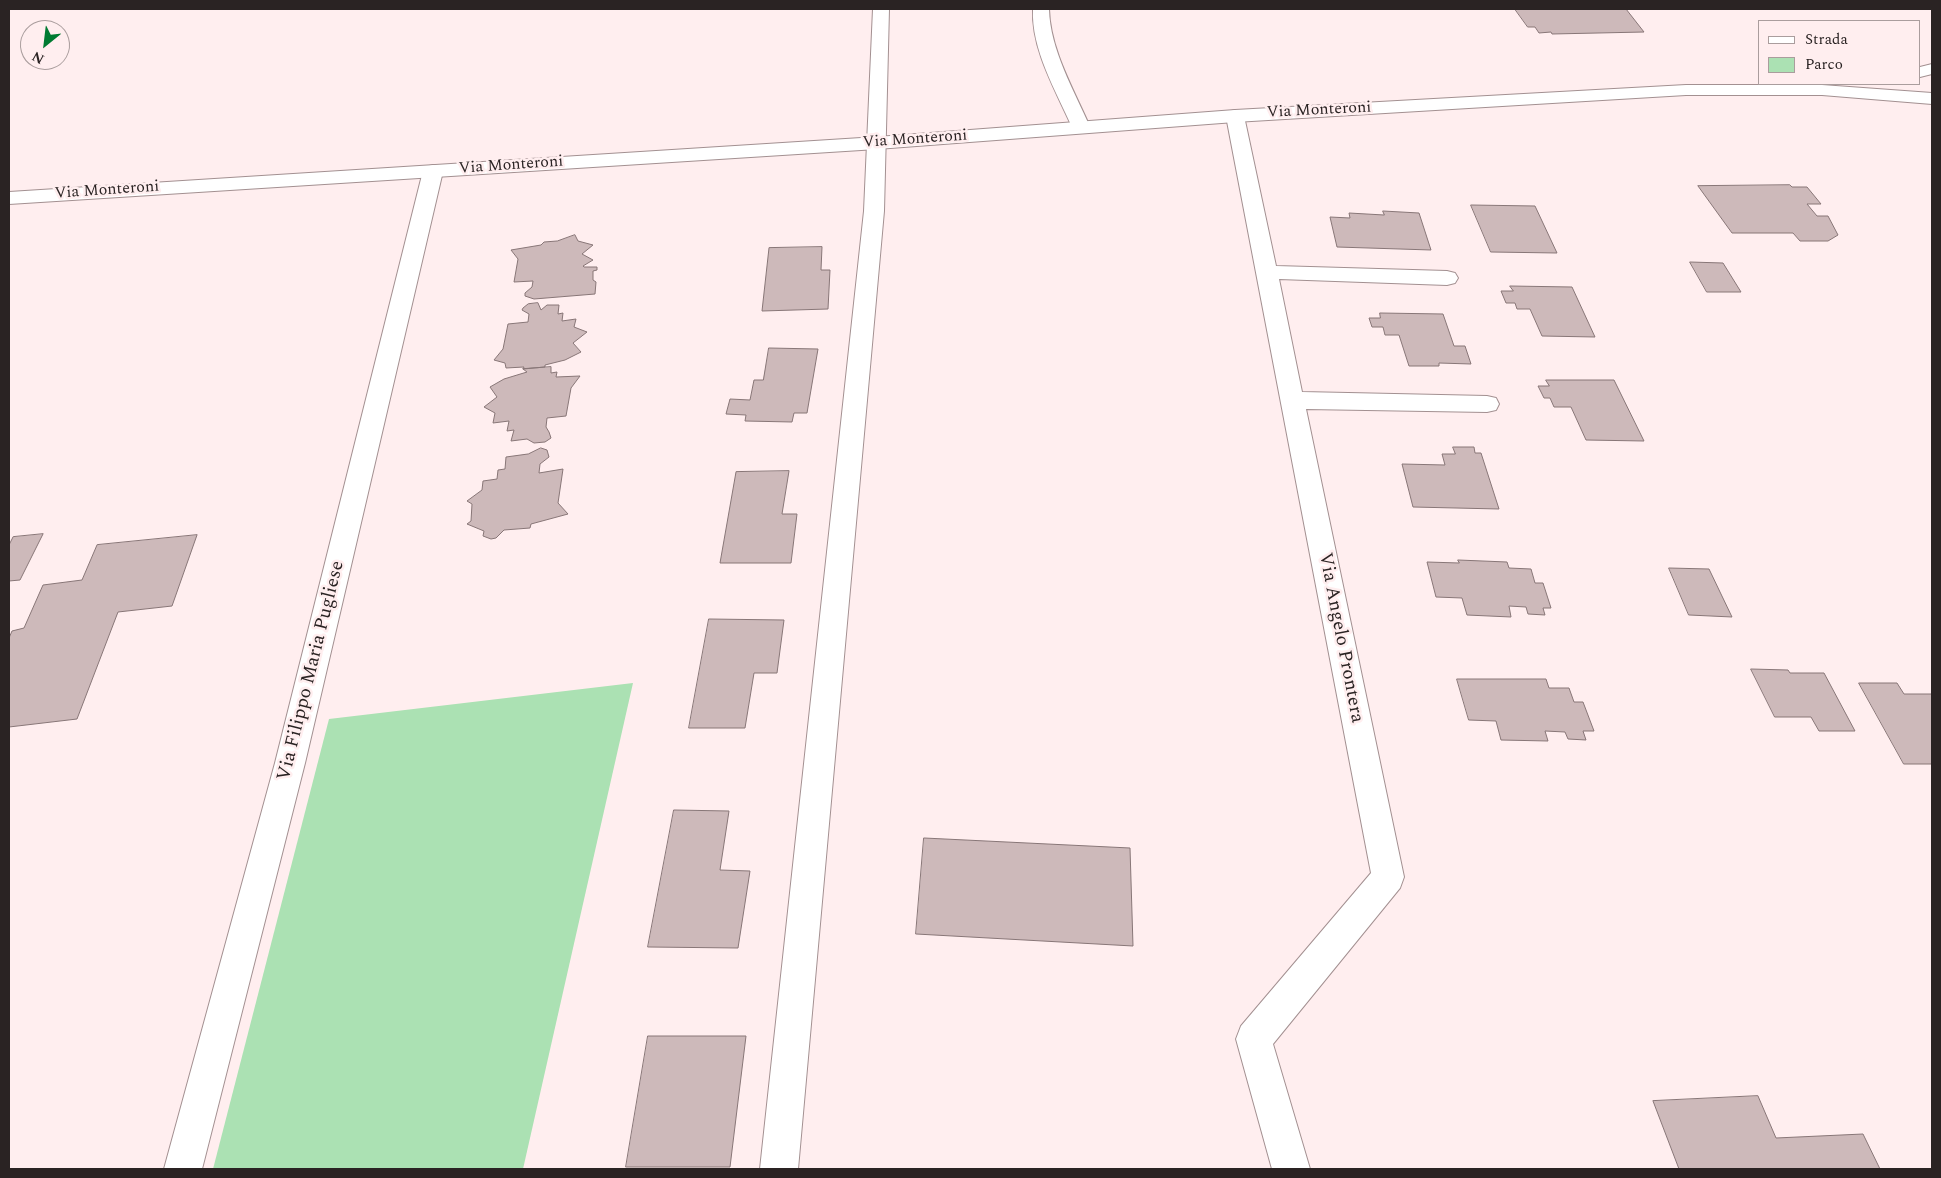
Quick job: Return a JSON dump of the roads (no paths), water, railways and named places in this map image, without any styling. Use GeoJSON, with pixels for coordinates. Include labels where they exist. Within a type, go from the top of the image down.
{"type":"FeatureCollection","features":[{"type":"Feature","properties":{"kind":"street"},"geometry":{"type":"LineString","coordinates":[[779,1169],[873,221],[881,9]]}},
{"type":"Feature","properties":{"kind":"street"},"geometry":{"type":"LineString","coordinates":[[1041,9],[1040,15],[1045,40],[1081,127]]}},
{"type":"Feature","properties":{"kind":"street","name":"Via Monteroni"},"geometry":{"type":"LineString","coordinates":[[1822,90],[1857,85]]}},
{"type":"Feature","properties":{"kind":"street","name":"Via Monteroni"},"geometry":{"type":"LineString","coordinates":[[9,198],[877,143],[1235,116],[1686,90],[1822,90],[1932,99]]}},
{"type":"Feature","properties":{"kind":"street","name":"Via Angelo Prontera"},"geometry":{"type":"LineString","coordinates":[[1235,116],[1388,877],[1254,1039],[1292,1169]]}},
{"type":"Feature","properties":{"kind":"street","name":"Via Filippo Maria Pugliese"},"geometry":{"type":"LineString","coordinates":[[184,1169],[290,763],[433,171]]}},
{"type":"Feature","properties":{"kind":"street"},"geometry":{"type":"LineString","coordinates":[[1266,272],[1447,278]]}},
{"type":"Feature","properties":{"kind":"street"},"geometry":{"type":"LineString","coordinates":[[1292,400],[1487,404]]}}]}
